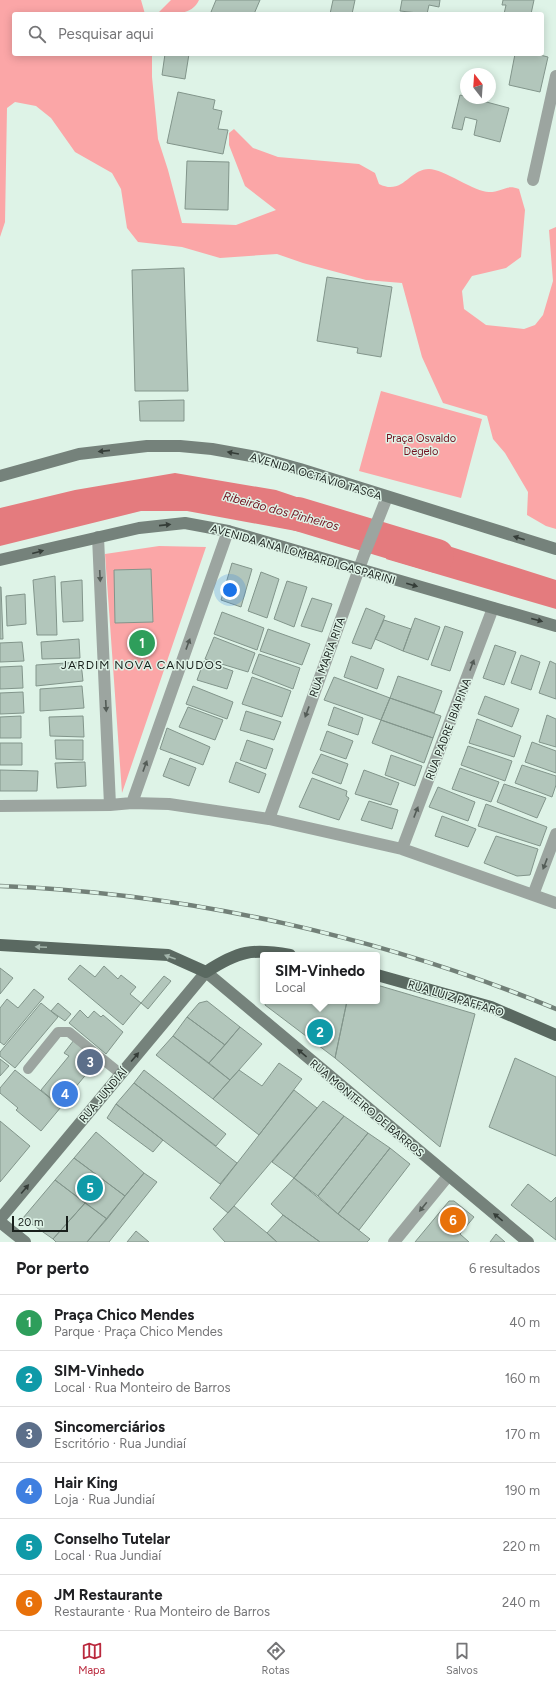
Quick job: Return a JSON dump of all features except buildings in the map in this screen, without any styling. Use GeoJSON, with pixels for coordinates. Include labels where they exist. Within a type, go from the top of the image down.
{"type":"FeatureCollection","features":[{"type":"Feature","properties":{"kind":"main road"},"geometry":{"type":"LineString","coordinates":[[0,945],[168,955],[206,972],[223,961],[249,951],[275,952]]}},
{"type":"Feature","properties":{"kind":"main road","name":"RUA LUIZ PAFFARO"},"geometry":{"type":"LineString","coordinates":[[380,976],[491,1006],[556,1035]]}},
{"type":"Feature","properties":{"kind":"street"},"geometry":{"type":"LineString","coordinates":[[532,180],[556,76]]}},
{"type":"Feature","properties":{"kind":"street","name":"AVENIDA OCTÁVIO TASCA"},"geometry":{"type":"LineString","coordinates":[[0,476],[79,454],[147,446],[180,446],[257,457],[556,549]]}},
{"type":"Feature","properties":{"kind":"street","name":"RUA MARIA RITA"},"geometry":{"type":"LineString","coordinates":[[269,819],[358,570],[387,497]]}},
{"type":"Feature","properties":{"kind":"street","name":"AVENIDA ANA LOMBARDI GASPARINI"},"geometry":{"type":"LineString","coordinates":[[0,560],[139,528],[185,523],[228,531],[358,570],[556,626]]}},
{"type":"Feature","properties":{"kind":"street"},"geometry":{"type":"LineString","coordinates":[[132,803],[228,531]]}},
{"type":"Feature","properties":{"kind":"street"},"geometry":{"type":"LineString","coordinates":[[98,537],[110,805]]}},
{"type":"Feature","properties":{"kind":"street","name":"RUA PADRE IBIAPINA"},"geometry":{"type":"LineString","coordinates":[[402,849],[494,608]]}},
{"type":"Feature","properties":{"kind":"street"},"geometry":{"type":"LineString","coordinates":[[0,806],[110,805],[132,803],[169,804],[269,819],[402,849],[556,903]]}},
{"type":"Feature","properties":{"kind":"street"},"geometry":{"type":"LineString","coordinates":[[533,895],[556,834]]}},
{"type":"Feature","properties":{"kind":"street","name":"RUA JUNDIAÍ"},"geometry":{"type":"LineString","coordinates":[[0,1219],[206,972]]}},
{"type":"Feature","properties":{"kind":"street","name":"RUA MONTEIRO DE BARROS"},"geometry":{"type":"LineString","coordinates":[[206,972],[528,1242]]}},
{"type":"Feature","properties":{"kind":"street"},"geometry":{"type":"LineString","coordinates":[[394,1242],[448,1176]]}},
{"type":"Feature","properties":{"kind":"street"},"geometry":{"type":"LineString","coordinates":[[0,1222],[25,1242]]}},
{"type":"Feature","properties":{"kind":"lane"},"geometry":{"type":"LineString","coordinates":[[28,1069],[58,1032],[69,1032],[121,1074]]}},
{"type":"Feature","properties":{"kind":"green space"},"geometry":{"type":"Polygon","coordinates":[[[0,0],[141,0],[144,12],[12,12],[12,56],[152,56],[152,77],[158,139],[182,223],[236,225],[276,210],[245,186],[229,145],[229,133],[234,129],[253,148],[278,157],[359,164],[375,173],[379,184],[387,187],[400,185],[416,173],[429,169],[435,170],[483,191],[493,192],[511,187],[519,189],[525,210],[521,257],[506,268],[472,276],[462,291],[464,309],[486,325],[524,329],[535,325],[543,315],[553,281],[549,230],[556,227],[556,529],[546,526],[527,515],[528,492],[505,453],[493,439],[487,416],[443,403],[422,357],[402,283],[366,280],[303,263],[277,254],[220,258],[182,247],[138,242],[127,228],[121,189],[112,173],[75,152],[51,118],[36,106],[15,102],[7,108],[5,222],[0,237],[0,0]]]}},
{"type":"Feature","properties":{"kind":"green space"},"geometry":{"type":"Polygon","coordinates":[[[171,0],[199,0],[192,9],[184,12],[159,12],[171,0]]]}},
{"type":"Feature","properties":{"kind":"green space","name":"Praça Osvaldo Degelo"},"geometry":{"type":"Polygon","coordinates":[[[381,391],[482,419],[461,498],[359,471],[381,391]]]}},
{"type":"Feature","properties":{"kind":"green space"},"geometry":{"type":"Polygon","coordinates":[[[159,546],[206,547],[122,793],[105,554],[159,546]]]}},
{"type":"Feature","properties":{"kind":"water"},"geometry":{"type":"Polygon","coordinates":[[[175,473],[276,490],[347,514],[339,539],[187,511],[141,511],[0,546],[0,508],[75,490],[175,473]]]}},
{"type":"Feature","properties":{"kind":"water"},"geometry":{"type":"Polygon","coordinates":[[[398,530],[556,580],[556,609],[386,559],[398,530]]]}},
{"type":"Feature","properties":{"kind":"waterway","name":"Ribeirão dos Pinheiros"},"geometry":{"type":"LineString","coordinates":[[298,514],[437,556]]}},
{"type":"Feature","properties":{"kind":"railway"},"geometry":{"type":"LineString","coordinates":[[0,886],[71,890],[142,898],[213,909],[283,923],[353,940],[422,960],[490,983],[556,1009]]}},
{"type":"Feature","properties":{"kind":"place","name":"Praça Chico Mendes"},"geometry":{"type":"Point","coordinates":[142,643]}},
{"type":"Feature","properties":{"kind":"place","name":"SIM-Vinhedo"},"geometry":{"type":"Point","coordinates":[320,1032]}},
{"type":"Feature","properties":{"kind":"place","name":"Sincomerciários"},"geometry":{"type":"Point","coordinates":[90,1062]}},
{"type":"Feature","properties":{"kind":"place","name":"Hair King"},"geometry":{"type":"Point","coordinates":[65,1094]}},
{"type":"Feature","properties":{"kind":"place","name":"Conselho Tutelar"},"geometry":{"type":"Point","coordinates":[90,1188]}},
{"type":"Feature","properties":{"kind":"place","name":"JM Restaurante"},"geometry":{"type":"Point","coordinates":[453,1220]}},
{"type":"Feature","properties":{"kind":"district","name":"JARDIM NOVA CANUDOS"},"geometry":{"type":"Point","coordinates":[142,665]}}]}
